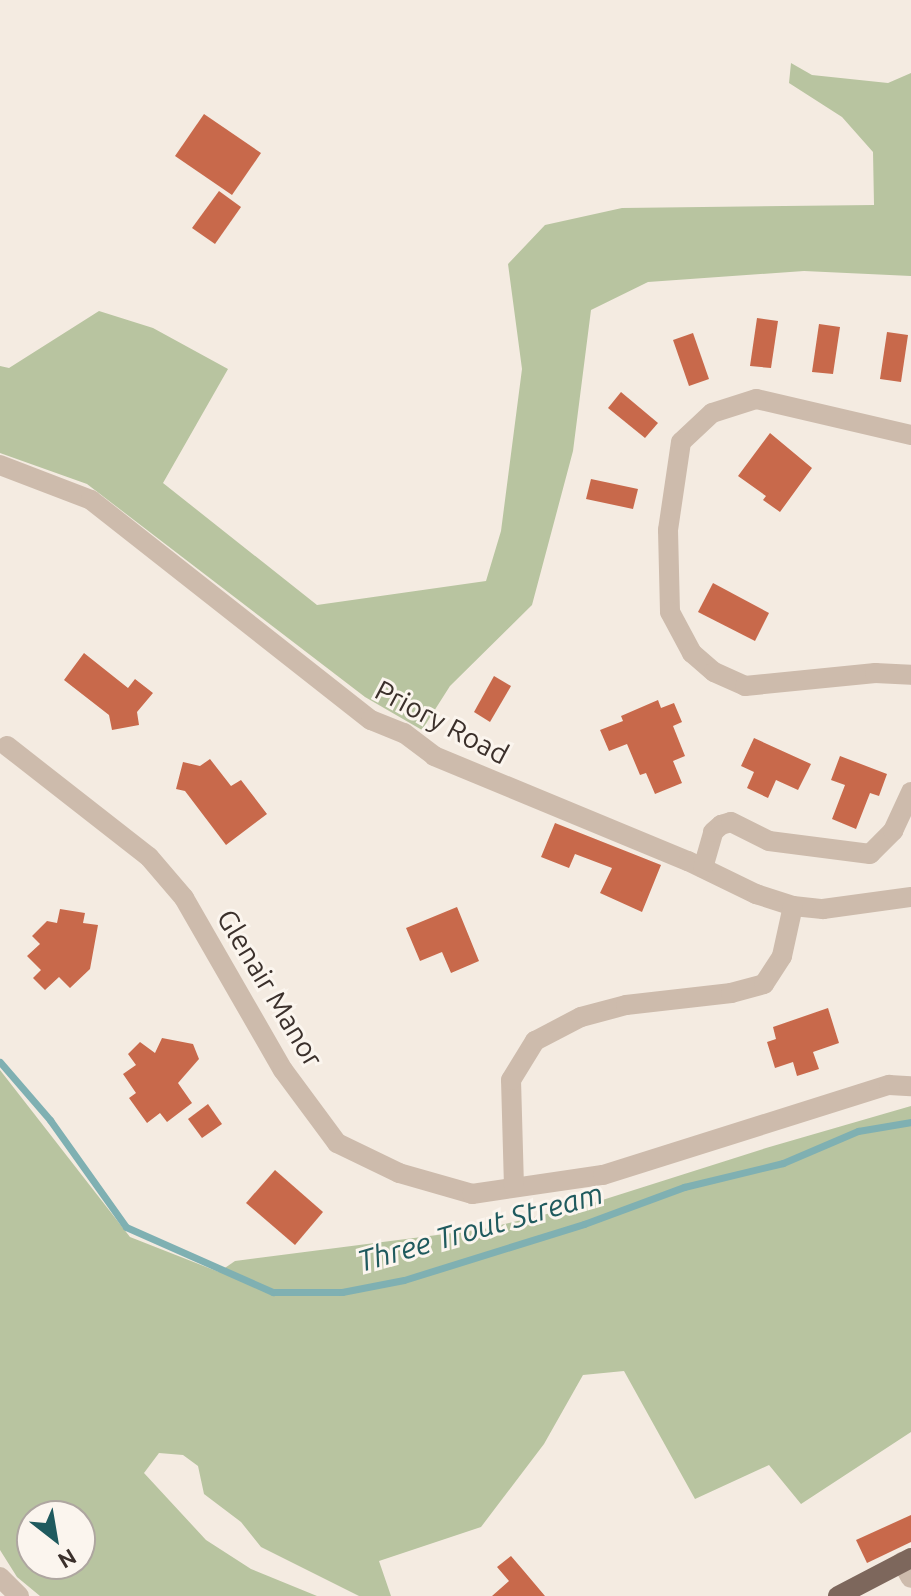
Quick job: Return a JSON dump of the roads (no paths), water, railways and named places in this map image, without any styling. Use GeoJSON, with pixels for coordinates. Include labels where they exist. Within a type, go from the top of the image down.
{"type":"FeatureCollection","features":[{"type":"Feature","properties":{"kind":"main road"},"geometry":{"type":"LineString","coordinates":[[838,1596],[908,1566]]}},
{"type":"Feature","properties":{"kind":"street"},"geometry":{"type":"LineString","coordinates":[[911,435],[756,399],[712,413],[681,442],[668,530],[670,612],[692,653],[714,672],[745,686],[875,673],[911,675]]}},
{"type":"Feature","properties":{"kind":"street","name":"Priory Road"},"geometry":{"type":"LineString","coordinates":[[0,465],[91,500],[371,720],[404,733],[434,756],[703,868],[756,894],[793,906],[823,909],[911,897]]}},
{"type":"Feature","properties":{"kind":"street","name":"Glenair Manor"},"geometry":{"type":"LineString","coordinates":[[7,746],[149,857],[184,898],[283,1070],[337,1143],[399,1173],[472,1194],[603,1175],[889,1085],[911,1086]]}},
{"type":"Feature","properties":{"kind":"street"},"geometry":{"type":"LineString","coordinates":[[703,868],[713,832],[731,822],[769,841],[870,854],[893,831],[911,792]]}},
{"type":"Feature","properties":{"kind":"street"},"geometry":{"type":"LineString","coordinates":[[514,1187],[511,1080],[535,1041],[581,1017],[626,1005],[731,993],[764,984],[782,956],[793,906]]}},
{"type":"Feature","properties":{"kind":"street"},"geometry":{"type":"LineString","coordinates":[[0,1577],[19,1596]]}},
{"type":"Feature","properties":{"kind":"waterway","name":"Three Trout Stream"},"geometry":{"type":"LineString","coordinates":[[0,1062],[50,1120],[126,1227],[273,1292],[342,1292],[404,1280],[584,1224],[684,1187],[783,1163],[858,1131],[911,1122]]}}]}
